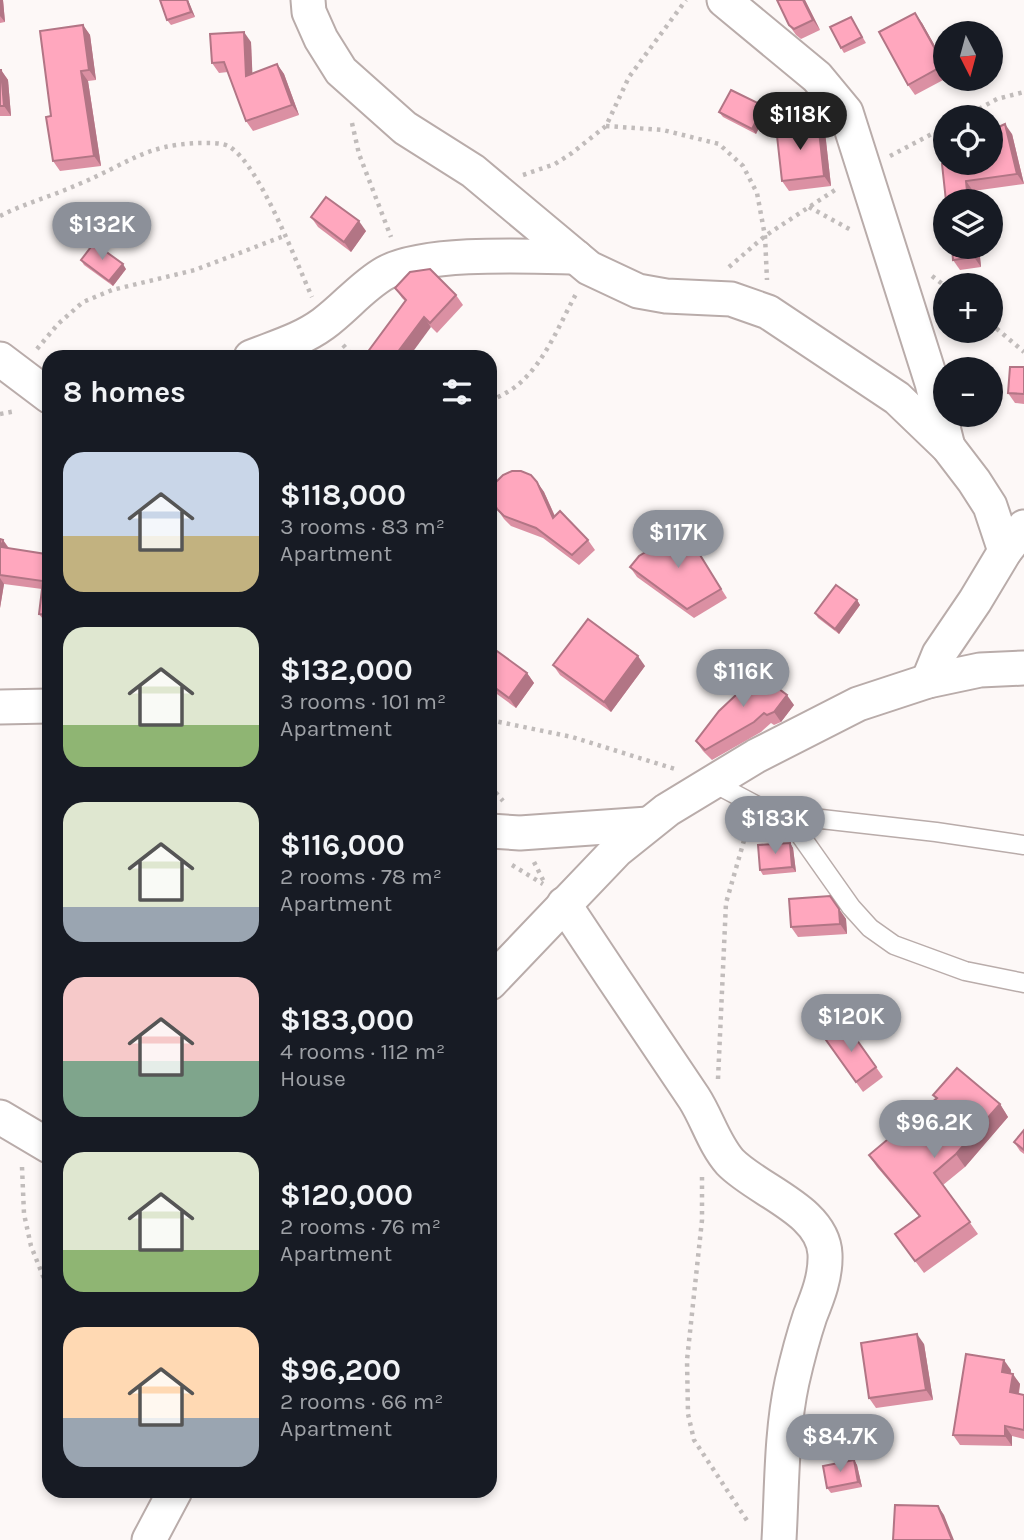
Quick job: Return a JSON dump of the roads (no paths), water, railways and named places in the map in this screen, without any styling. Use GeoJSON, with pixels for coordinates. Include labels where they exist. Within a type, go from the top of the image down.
{"type":"FeatureCollection","features":[{"type":"Feature","properties":{"kind":"street"},"geometry":{"type":"LineString","coordinates":[[308,0],[309,12],[321,39],[341,71],[405,128],[473,171],[582,263],[638,291],[666,296],[731,299],[768,312],[897,398],[948,447],[1015,539],[939,654],[928,681]]}},
{"type":"Feature","properties":{"kind":"street"},"geometry":{"type":"LineString","coordinates":[[724,0],[817,76],[846,112],[932,383],[948,447]]}},
{"type":"Feature","properties":{"kind":"street"},"geometry":{"type":"LineString","coordinates":[[271,350],[297,341],[324,323],[384,274],[402,266],[456,258],[582,263]]}},
{"type":"Feature","properties":{"kind":"street"},"geometry":{"type":"LineString","coordinates":[[4,362],[42,391]]}},
{"type":"Feature","properties":{"kind":"street"},"geometry":{"type":"LineString","coordinates":[[497,973],[555,894],[667,810],[712,782],[814,724],[858,704],[928,681],[980,670],[1024,668]]}},
{"type":"Feature","properties":{"kind":"street"},"geometry":{"type":"LineString","coordinates":[[0,707],[42,706]]}},
{"type":"Feature","properties":{"kind":"street"},"geometry":{"type":"LineString","coordinates":[[497,844],[520,833],[648,824]]}},
{"type":"Feature","properties":{"kind":"street"},"geometry":{"type":"LineString","coordinates":[[555,894],[696,1101],[725,1156],[739,1171],[806,1218],[816,1227],[822,1238],[825,1254],[821,1289],[810,1315],[791,1384],[766,1536]]}},
{"type":"Feature","properties":{"kind":"street"},"geometry":{"type":"LineString","coordinates":[[8,1121],[42,1142]]}},
{"type":"Feature","properties":{"kind":"street"},"geometry":{"type":"LineString","coordinates":[[149,1540],[172,1498]]}},
{"type":"Feature","properties":{"kind":"lane"},"geometry":{"type":"LineString","coordinates":[[712,782],[762,809],[786,815],[1024,845]]}},
{"type":"Feature","properties":{"kind":"lane"},"geometry":{"type":"LineString","coordinates":[[786,815],[850,907],[878,934],[894,945],[923,957],[965,971],[1024,983]]}}]}
